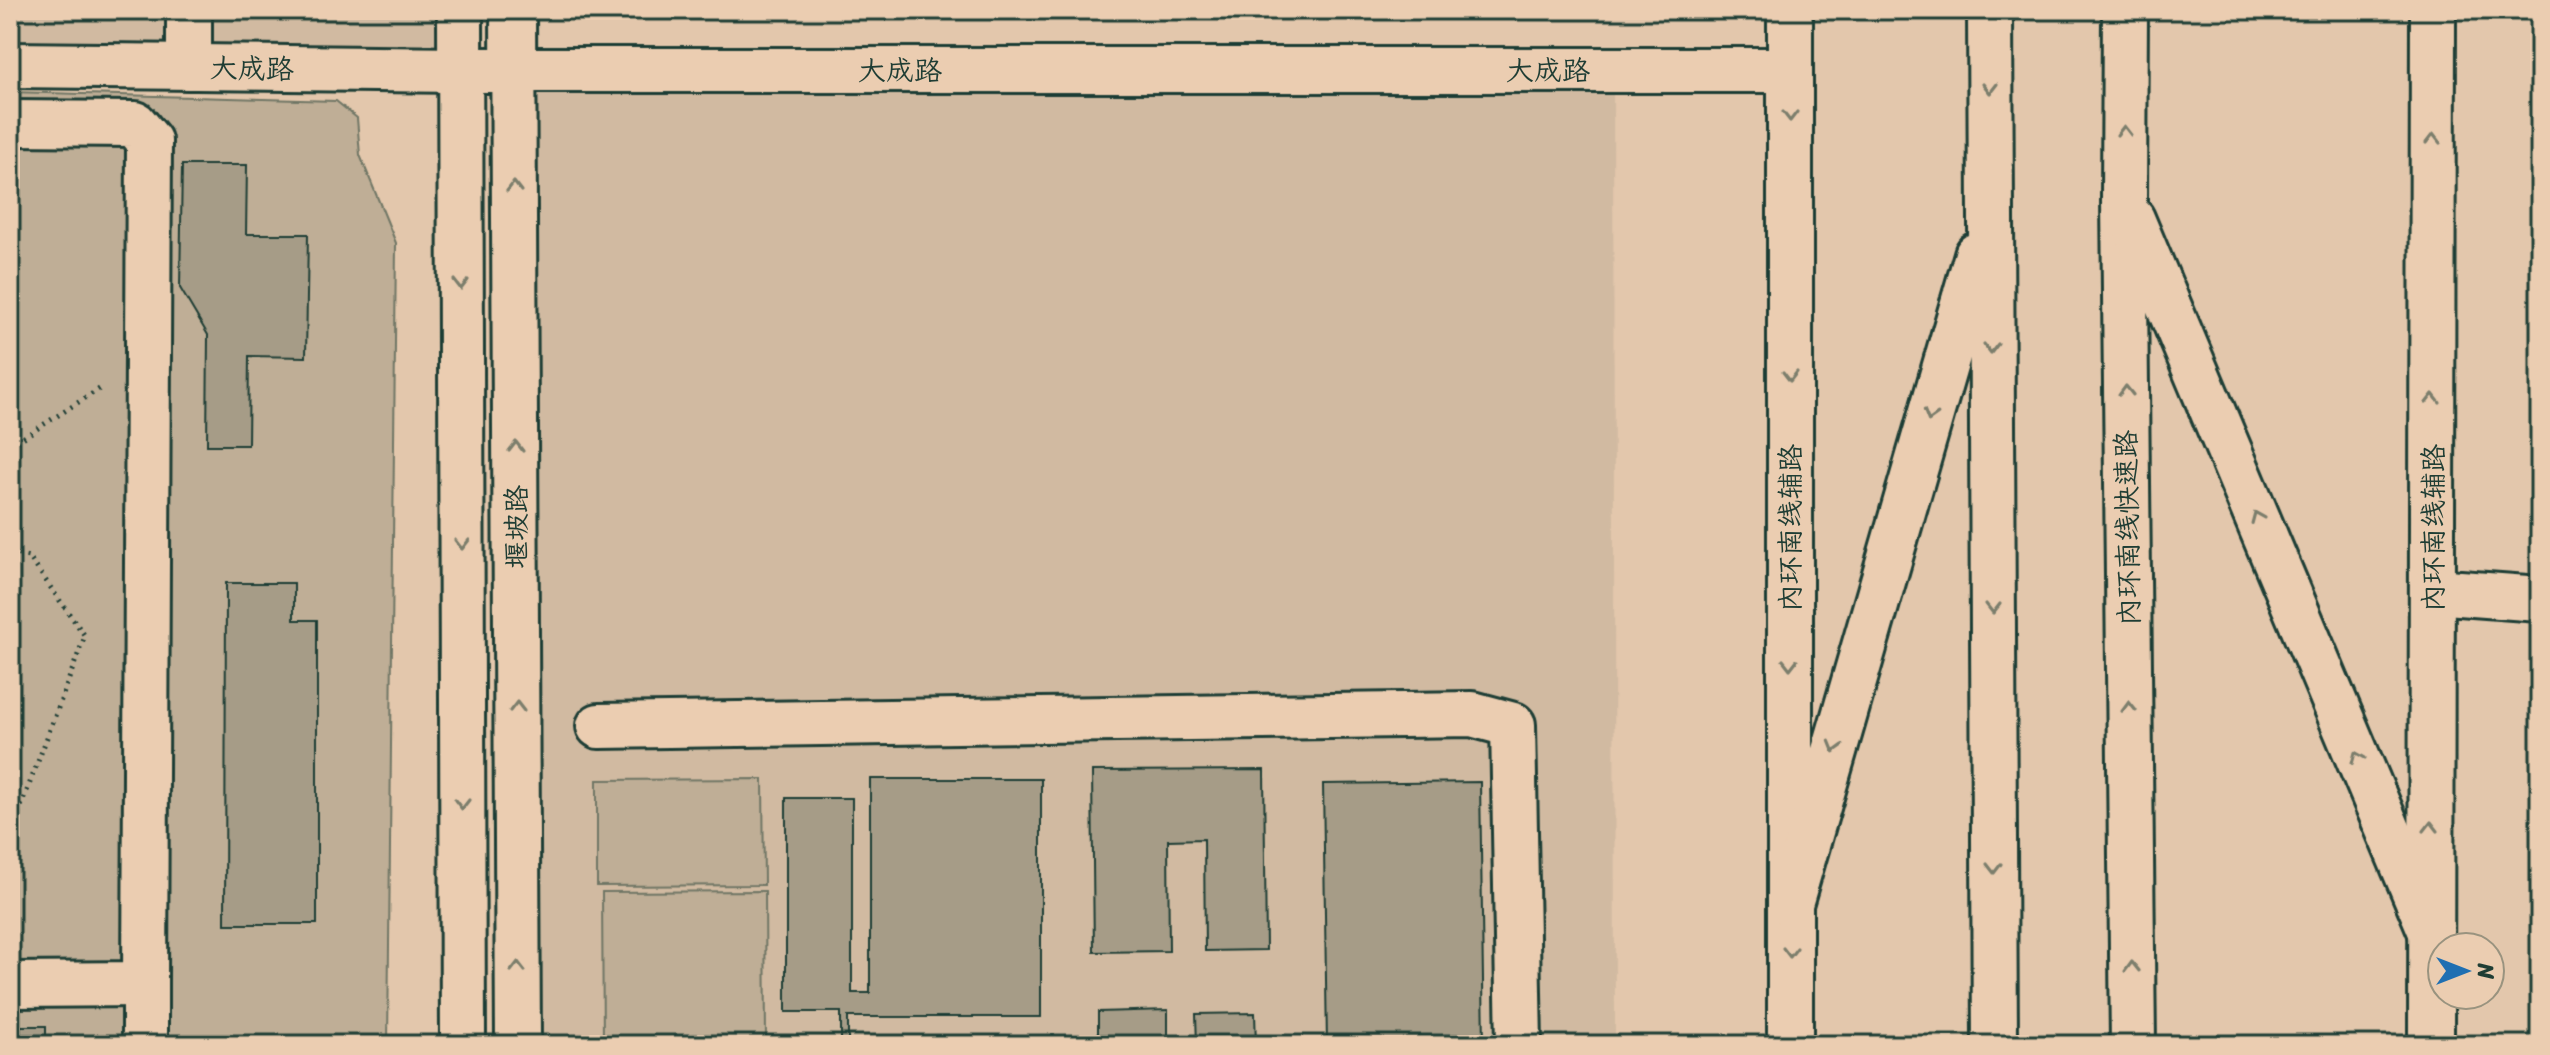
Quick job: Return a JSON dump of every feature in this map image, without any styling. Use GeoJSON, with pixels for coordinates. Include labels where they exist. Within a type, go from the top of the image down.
{"type":"FeatureCollection","features":[{"type":"Feature","properties":{"kind":"main road"},"geometry":{"type":"LineString","coordinates":[[189,10],[189,67]]}},
{"type":"Feature","properties":{"kind":"main road","name":"堰坡路"},"geometry":{"type":"LineString","coordinates":[[460,10],[463,1045]]}},
{"type":"Feature","properties":{"kind":"main road","name":"堰坡路"},"geometry":{"type":"LineString","coordinates":[[513,10],[518,1045]]}},
{"type":"Feature","properties":{"kind":"main road","name":"内环南线辅路"},"geometry":{"type":"LineString","coordinates":[[1790,10],[1790,1045]]}},
{"type":"Feature","properties":{"kind":"main road"},"geometry":{"type":"LineString","coordinates":[[1990,10],[1995,1045]]}},
{"type":"Feature","properties":{"kind":"main road","name":"内环南线快速路"},"geometry":{"type":"LineString","coordinates":[[2125,10],[2124,199],[2133,1045]]}},
{"type":"Feature","properties":{"kind":"main road","name":"内环南线辅路"},"geometry":{"type":"LineString","coordinates":[[2431,931],[2433,10]]}},
{"type":"Feature","properties":{"kind":"main road","name":"大成路"},"geometry":{"type":"LineString","coordinates":[[10,65],[461,70],[1790,70]]}},
{"type":"Feature","properties":{"kind":"main road"},"geometry":{"type":"LineString","coordinates":[[10,123],[135,124],[149,141],[145,1045]]}},
{"type":"Feature","properties":{"kind":"main road"},"geometry":{"type":"LineString","coordinates":[[2124,199],[2431,931]]}},
{"type":"Feature","properties":{"kind":"main road"},"geometry":{"type":"LineString","coordinates":[[1790,904],[1991,207]]}},
{"type":"Feature","properties":{"kind":"main road"},"geometry":{"type":"LineString","coordinates":[[2433,591],[2540,599]]}},
{"type":"Feature","properties":{"kind":"main road"},"geometry":{"type":"LineString","coordinates":[[599,726],[1472,714],[1513,725],[1519,1045]]}},
{"type":"Feature","properties":{"kind":"main road"},"geometry":{"type":"LineString","coordinates":[[10,985],[145,984]]}},
{"type":"Feature","properties":{"kind":"main road","name":"内环南线辅路"},"geometry":{"type":"LineString","coordinates":[[2431,1011],[2431,1045]]}},
{"type":"Feature","properties":{"kind":"path"},"geometry":{"type":"LineString","coordinates":[[10,446],[148,357]]}},
{"type":"Feature","properties":{"kind":"path"},"geometry":{"type":"LineString","coordinates":[[10,553],[29,557],[85,636],[10,836]]}},
{"type":"Feature","properties":{"kind":"shaded area"},"geometry":{"type":"Polygon","coordinates":[[[10,10],[460,10],[461,70],[10,65],[10,10]]]}},
{"type":"Feature","properties":{"kind":"shaded area"},"geometry":{"type":"Polygon","coordinates":[[[514,70],[1613,70],[1615,1045],[518,1045],[514,70]]]}},
{"type":"Feature","properties":{"kind":"shaded area"},"geometry":{"type":"Polygon","coordinates":[[[10,92],[336,101],[357,118],[360,155],[396,243],[388,1045],[10,1045],[10,92]]]}},
{"type":"Feature","properties":{"kind":"shaded area"},"geometry":{"type":"Polygon","coordinates":[[[763,779],[764,885],[597,886],[597,780],[763,779]]]}},
{"type":"Feature","properties":{"kind":"shaded area"},"geometry":{"type":"Polygon","coordinates":[[[765,891],[766,1045],[603,1045],[602,892],[765,891]]]}},
{"type":"Feature","properties":{"kind":"building"},"geometry":{"type":"Polygon","coordinates":[[[182,165],[247,165],[246,234],[308,234],[306,357],[249,356],[248,445],[207,445],[208,335],[180,288],[182,165]]]}},
{"type":"Feature","properties":{"kind":"building"},"geometry":{"type":"Polygon","coordinates":[[[226,583],[294,583],[294,620],[317,620],[317,924],[225,924],[226,583]]]}},
{"type":"Feature","properties":{"kind":"building"},"geometry":{"type":"Polygon","coordinates":[[[1264,770],[1266,950],[1205,951],[1204,839],[1168,840],[1169,951],[1094,952],[1092,771],[1264,770]]]}},
{"type":"Feature","properties":{"kind":"building"},"geometry":{"type":"Polygon","coordinates":[[[870,779],[1041,779],[1041,1017],[848,1017],[848,1045],[841,1045],[841,1012],[786,1012],[786,798],[852,798],[852,993],[870,993],[870,779]]]}},
{"type":"Feature","properties":{"kind":"building"},"geometry":{"type":"Polygon","coordinates":[[[1480,782],[1484,1045],[1327,1045],[1323,784],[1480,782]]]}},
{"type":"Feature","properties":{"kind":"building"},"geometry":{"type":"Polygon","coordinates":[[[1168,1010],[1168,1045],[1098,1045],[1098,1012],[1168,1010]]]}},
{"type":"Feature","properties":{"kind":"building"},"geometry":{"type":"Polygon","coordinates":[[[1255,1013],[1256,1045],[1197,1045],[1196,1014],[1255,1013]]]}},
{"type":"Feature","properties":{"kind":"building"},"geometry":{"type":"Polygon","coordinates":[[[10,1026],[46,1026],[46,1045],[10,1045],[10,1026]]]}}]}
